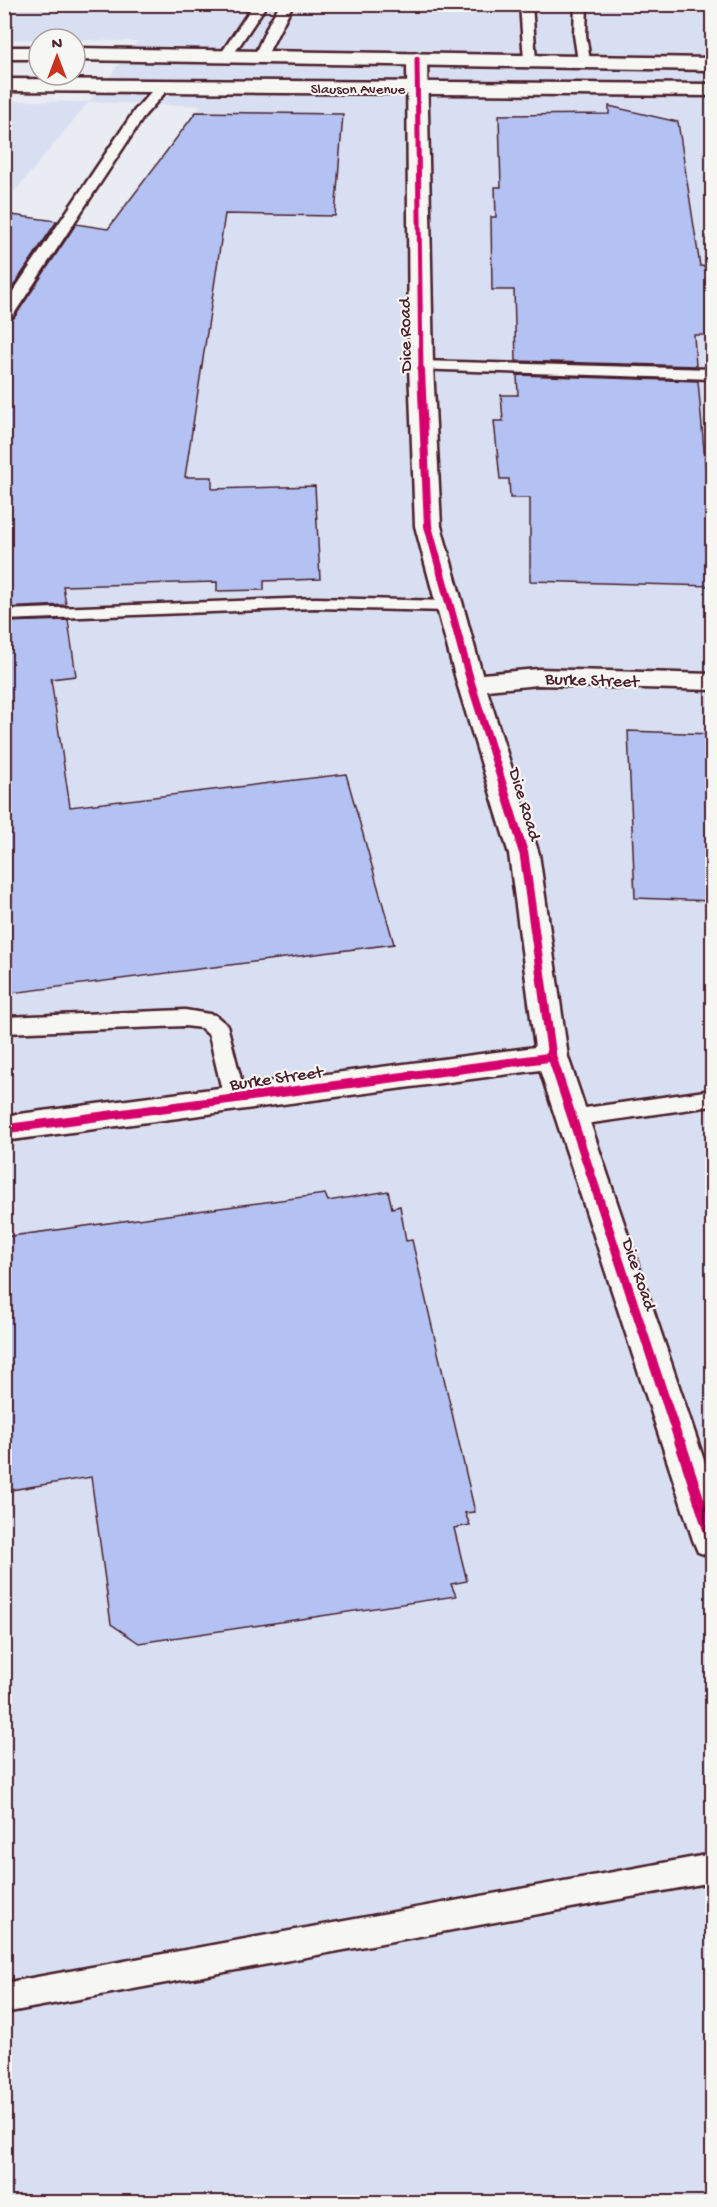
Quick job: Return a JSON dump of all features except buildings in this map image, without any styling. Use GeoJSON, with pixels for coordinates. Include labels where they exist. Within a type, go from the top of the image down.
{"type":"FeatureCollection","features":[{"type":"Feature","properties":{"kind":"street"},"geometry":{"type":"LineString","coordinates":[[4,53],[27,53]]}},
{"type":"Feature","properties":{"kind":"street","name":"Slauson Avenue"},"geometry":{"type":"LineString","coordinates":[[87,54],[712,64]]}},
{"type":"Feature","properties":{"kind":"street","name":"Dice Road"},"geometry":{"type":"LineString","coordinates":[[417,59],[421,366],[428,526],[471,683],[524,854],[552,1057],[712,1540]]}},
{"type":"Feature","properties":{"kind":"street","name":"Slauson Avenue"},"geometry":{"type":"LineString","coordinates":[[4,85],[712,90]]}},
{"type":"Feature","properties":{"kind":"street","name":"Burke Street"},"geometry":{"type":"LineString","coordinates":[[471,683],[538,677],[712,682]]}},
{"type":"Feature","properties":{"kind":"street","name":"Burke Street"},"geometry":{"type":"LineString","coordinates":[[4,1129],[552,1057]]}},
{"type":"Feature","properties":{"kind":"lane"},"geometry":{"type":"LineString","coordinates":[[226,55],[261,4]]}},
{"type":"Feature","properties":{"kind":"lane"},"geometry":{"type":"LineString","coordinates":[[260,56],[275,23],[287,4]]}},
{"type":"Feature","properties":{"kind":"lane"},"geometry":{"type":"LineString","coordinates":[[526,4],[530,61]]}},
{"type":"Feature","properties":{"kind":"lane"},"geometry":{"type":"LineString","coordinates":[[581,4],[580,35],[584,61]]}},
{"type":"Feature","properties":{"kind":"lane"},"geometry":{"type":"LineString","coordinates":[[4,317],[140,113],[163,87]]}},
{"type":"Feature","properties":{"kind":"lane"},"geometry":{"type":"LineString","coordinates":[[421,366],[712,374]]}},
{"type":"Feature","properties":{"kind":"lane"},"geometry":{"type":"LineString","coordinates":[[4,615],[315,603],[450,606]]}},
{"type":"Feature","properties":{"kind":"lane"},"geometry":{"type":"LineString","coordinates":[[4,1025],[185,1018],[207,1021],[219,1031],[235,1099]]}},
{"type":"Feature","properties":{"kind":"lane"},"geometry":{"type":"LineString","coordinates":[[571,1118],[712,1098]]}},
{"type":"Feature","properties":{"kind":"lane"},"geometry":{"type":"LineString","coordinates":[[4,1998],[712,1868]]}},
{"type":"Feature","properties":{"kind":"shaded area"},"geometry":{"type":"Polygon","coordinates":[[[5,5],[712,5],[712,2202],[5,2202],[4,364],[201,106],[89,102],[138,41],[87,40],[87,27],[27,27],[27,39],[5,39],[5,5]]]}},
{"type":"Feature","properties":{"kind":"shaded area"},"geometry":{"type":"Polygon","coordinates":[[[5,101],[89,102],[15,191],[5,192],[5,101]]]}},
{"type":"Feature","properties":{"kind":"cycle path"},"geometry":{"type":"LineString","coordinates":[[417,59],[421,366],[428,526],[471,683],[524,854],[552,1057],[712,1540]]}},
{"type":"Feature","properties":{"kind":"cycle path"},"geometry":{"type":"LineString","coordinates":[[4,1129],[552,1057]]}}]}
